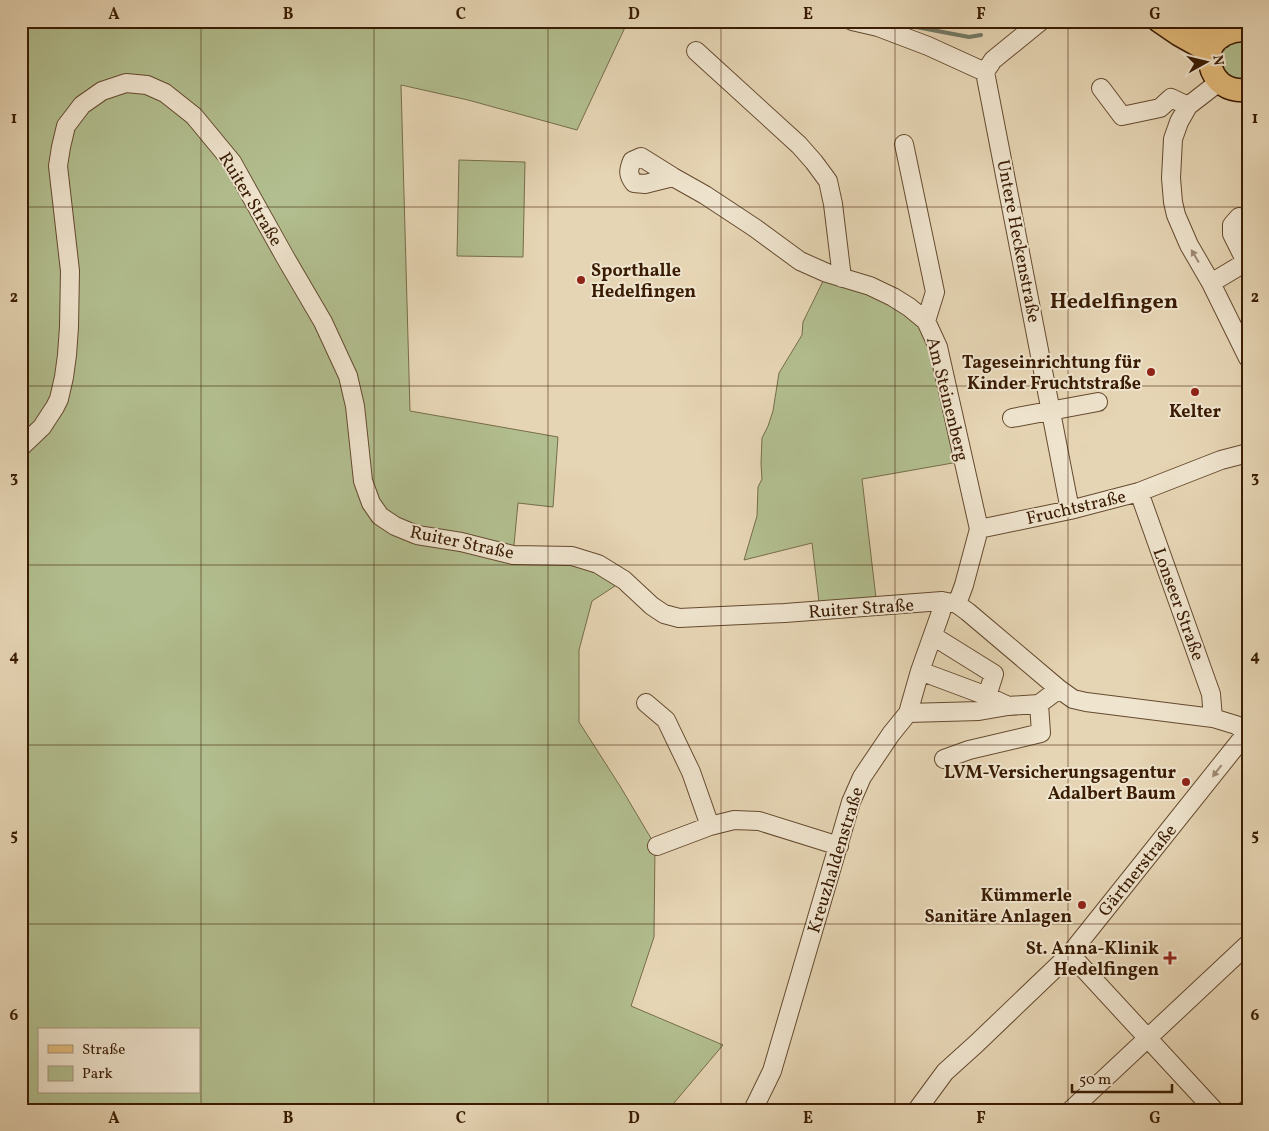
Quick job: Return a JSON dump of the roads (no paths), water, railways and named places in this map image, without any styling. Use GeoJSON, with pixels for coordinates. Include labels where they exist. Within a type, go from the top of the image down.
{"type":"FeatureCollection","features":[{"type":"Feature","properties":{"kind":"main road"},"geometry":{"type":"LineString","coordinates":[[1159,21],[1215,44]]}},
{"type":"Feature","properties":{"kind":"main road"},"geometry":{"type":"LineString","coordinates":[[1184,21],[1215,44]]}},
{"type":"Feature","properties":{"kind":"main road"},"geometry":{"type":"LineString","coordinates":[[1215,44],[1237,30],[1248,31]]}},
{"type":"Feature","properties":{"kind":"main road"},"geometry":{"type":"LineString","coordinates":[[1215,44],[1212,70],[1215,77],[1219,82],[1232,89],[1247,91]]}},
{"type":"Feature","properties":{"kind":"street"},"geometry":{"type":"LineString","coordinates":[[852,21],[886,30],[985,72],[993,60],[1041,21]]}},
{"type":"Feature","properties":{"kind":"street"},"geometry":{"type":"LineString","coordinates":[[696,50],[799,145],[828,181],[834,204],[842,278]]}},
{"type":"Feature","properties":{"kind":"street","name":"Untere Heckenstraße"},"geometry":{"type":"LineString","coordinates":[[985,72],[1070,510]]}},
{"type":"Feature","properties":{"kind":"street"},"geometry":{"type":"LineString","coordinates":[[1219,82],[1188,106],[1179,122],[1173,139],[1171,178],[1173,202],[1180,226],[1189,246],[1211,283],[1248,358]]}},
{"type":"Feature","properties":{"kind":"street","name":"Ruiter Straße"},"geometry":{"type":"LineString","coordinates":[[21,447],[42,427],[56,407],[64,378],[69,327],[70,271],[58,166],[60,147],[66,126],[82,105],[102,92],[126,84],[147,85],[165,92],[194,116],[232,162],[323,322],[348,376],[355,406],[363,481],[371,503],[380,516],[395,526],[417,535],[461,542],[513,555],[572,556],[598,564],[624,580],[652,606],[664,614],[679,618],[949,603]]}},
{"type":"Feature","properties":{"kind":"street"},"geometry":{"type":"LineString","coordinates":[[1101,88],[1122,116],[1160,108],[1172,98],[1188,106]]}},
{"type":"Feature","properties":{"kind":"street"},"geometry":{"type":"LineString","coordinates":[[904,144],[935,292],[926,321]]}},
{"type":"Feature","properties":{"kind":"street","name":"Am Steinenberg"},"geometry":{"type":"LineString","coordinates":[[673,177],[705,195],[755,228],[800,261],[827,274],[870,286],[893,297],[926,321],[938,346],[979,529]]}},
{"type":"Feature","properties":{"kind":"street"},"geometry":{"type":"LineString","coordinates":[[1211,283],[1246,262],[1245,255],[1232,234],[1232,225],[1239,217]]}},
{"type":"Feature","properties":{"kind":"street"},"geometry":{"type":"LineString","coordinates":[[1012,418],[1098,402]]}},
{"type":"Feature","properties":{"kind":"street","name":"Fruchtstraße"},"geometry":{"type":"LineString","coordinates":[[979,529],[1070,510],[1139,492],[1221,460],[1247,455]]}},
{"type":"Feature","properties":{"kind":"street","name":"Lonseer Straße"},"geometry":{"type":"LineString","coordinates":[[1139,492],[1211,694],[1213,718]]}},
{"type":"Feature","properties":{"kind":"street"},"geometry":{"type":"LineString","coordinates":[[979,529],[964,584],[941,612],[920,671],[908,713],[979,711],[1008,706],[1039,704],[1059,689]]}},
{"type":"Feature","properties":{"kind":"street"},"geometry":{"type":"LineString","coordinates":[[949,603],[968,612],[1073,699],[1224,720],[1247,732]]}},
{"type":"Feature","properties":{"kind":"street"},"geometry":{"type":"LineString","coordinates":[[933,636],[994,674],[987,696]]}},
{"type":"Feature","properties":{"kind":"street"},"geometry":{"type":"LineString","coordinates":[[920,671],[987,696],[1008,706]]}},
{"type":"Feature","properties":{"kind":"street"},"geometry":{"type":"LineString","coordinates":[[646,703],[666,720],[691,772],[710,826]]}},
{"type":"Feature","properties":{"kind":"street"},"geometry":{"type":"LineString","coordinates":[[944,759],[969,750],[1041,733],[1039,704]]}},
{"type":"Feature","properties":{"kind":"street","name":"Kreuzhaldenstraße"},"geometry":{"type":"LineString","coordinates":[[753,1110],[772,1071],[851,802],[862,777],[891,734],[908,713]]}},
{"type":"Feature","properties":{"kind":"street","name":"Gärtnerstraße"},"geometry":{"type":"LineString","coordinates":[[917,1110],[945,1072],[1070,954],[1247,732]]}},
{"type":"Feature","properties":{"kind":"street"},"geometry":{"type":"LineString","coordinates":[[657,846],[710,826],[734,820],[759,821],[839,846]]}},
{"type":"Feature","properties":{"kind":"street"},"geometry":{"type":"LineString","coordinates":[[1071,1110],[1248,944]]}},
{"type":"Feature","properties":{"kind":"street"},"geometry":{"type":"LineString","coordinates":[[1070,954],[1214,1110]]}},
{"type":"Feature","properties":{"kind":"waterway"},"geometry":{"type":"LineString","coordinates":[[903,21],[911,26],[969,37],[981,35]]}},
{"type":"Feature","properties":{"kind":"place","name":"Sporthalle Hedelfingen"},"geometry":{"type":"Point","coordinates":[581,280]}},
{"type":"Feature","properties":{"kind":"place","name":"Tageseinrichtung für Kinder Fruchtstraße"},"geometry":{"type":"Point","coordinates":[1151,372]}},
{"type":"Feature","properties":{"kind":"place","name":"Kelter"},"geometry":{"type":"Point","coordinates":[1195,392]}},
{"type":"Feature","properties":{"kind":"place","name":"LVM-Versicherungsagentur Adalbert Baum"},"geometry":{"type":"Point","coordinates":[1186,782]}},
{"type":"Feature","properties":{"kind":"place","name":"Kümmerle Sanitäre Anlagen"},"geometry":{"type":"Point","coordinates":[1082,905]}},
{"type":"Feature","properties":{"kind":"place","name":"St. Anna-Klinik Hedelfingen"},"geometry":{"type":"Point","coordinates":[1170,958]}},
{"type":"Feature","properties":{"kind":"district","name":"Hedelfingen"},"geometry":{"type":"Point","coordinates":[1114,300]}}]}
